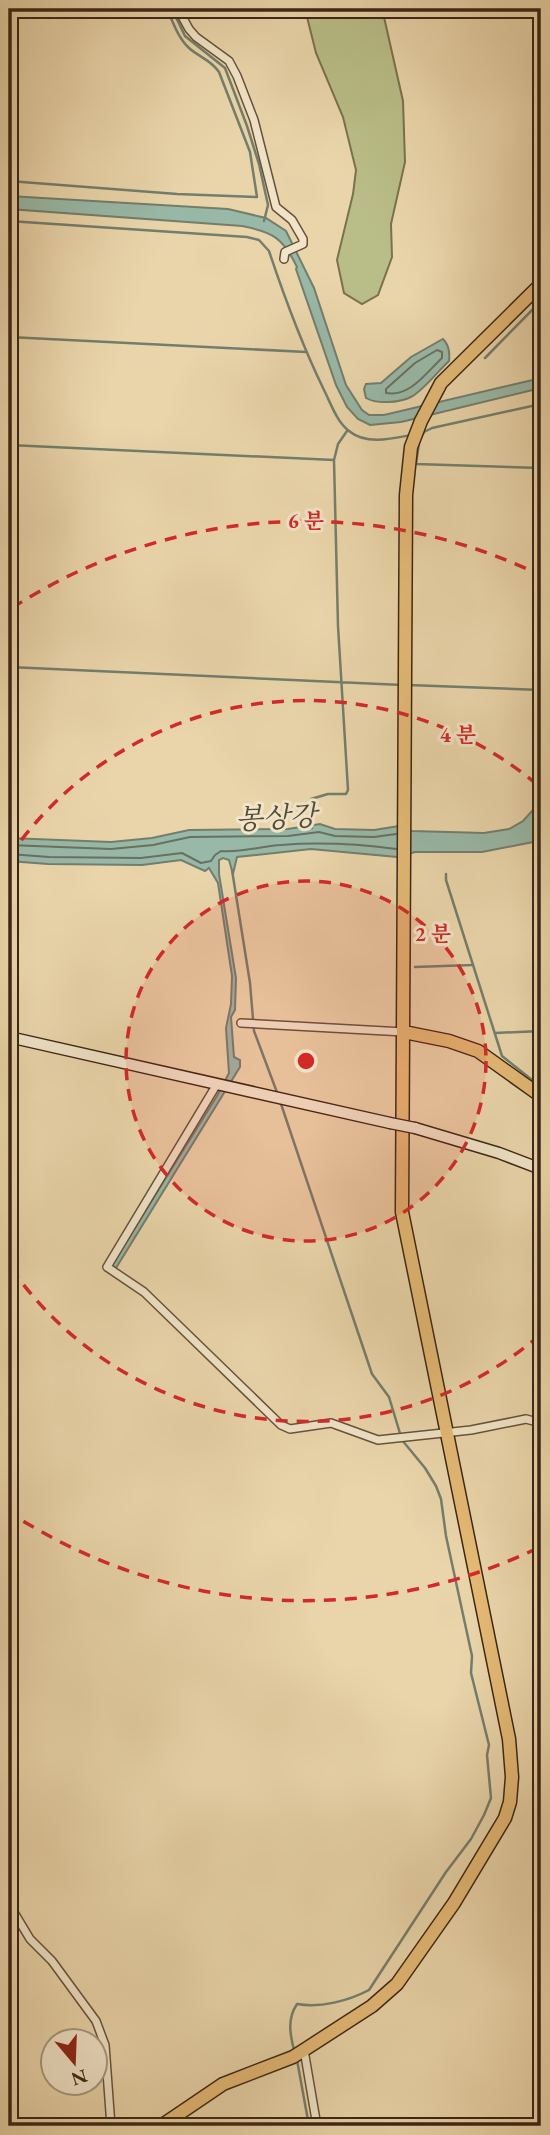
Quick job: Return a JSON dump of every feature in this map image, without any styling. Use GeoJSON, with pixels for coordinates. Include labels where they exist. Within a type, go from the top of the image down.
{"type":"FeatureCollection","features":[{"type":"Feature","properties":{"kind":"main road"},"geometry":{"type":"LineString","coordinates":[[161,2126],[223,2084],[293,2057],[381,2000],[404,1977],[482,1859],[509,1810],[512,1777],[509,1740],[402,1212],[406,495],[411,447],[441,383],[541,284]]}},
{"type":"Feature","properties":{"kind":"main road"},"geometry":{"type":"LineString","coordinates":[[9,1037],[415,1128],[499,1153],[541,1169]]}},
{"type":"Feature","properties":{"kind":"main road"},"geometry":{"type":"LineString","coordinates":[[404,1040],[449,1041],[478,1051],[541,1096]]}},
{"type":"Feature","properties":{"kind":"street"},"geometry":{"type":"LineString","coordinates":[[178,9],[195,37],[229,61],[236,76],[254,120],[276,207],[292,220],[303,239],[303,244],[284,256]]}},
{"type":"Feature","properties":{"kind":"street"},"geometry":{"type":"LineString","coordinates":[[241,1023],[404,1040]]}},
{"type":"Feature","properties":{"kind":"street"},"geometry":{"type":"LineString","coordinates":[[219,1084],[107,1267],[144,1292],[281,1425],[290,1429],[331,1423],[378,1440],[526,1419],[541,1423]]}},
{"type":"Feature","properties":{"kind":"street"},"geometry":{"type":"LineString","coordinates":[[10,1909],[30,1939],[52,1961],[102,2032],[111,2126]]}},
{"type":"Feature","properties":{"kind":"street"},"geometry":{"type":"LineString","coordinates":[[304,2050],[317,2126]]}},
{"type":"Feature","properties":{"kind":"green space"},"geometry":{"type":"Polygon","coordinates":[[[305,9],[386,9],[384,17],[403,101],[405,162],[391,224],[392,257],[378,295],[362,304],[344,293],[337,260],[356,170],[343,117],[316,53],[305,9]]]}},
{"type":"Feature","properties":{"kind":"water"},"geometry":{"type":"Polygon","coordinates":[[[9,196],[228,209],[266,218],[286,231],[314,288],[346,385],[362,410],[369,415],[384,415],[541,378],[541,388],[401,422],[370,425],[358,419],[347,407],[336,385],[297,267],[287,249],[276,238],[242,226],[9,209],[9,196]]]}},
{"type":"Feature","properties":{"kind":"water"},"geometry":{"type":"Polygon","coordinates":[[[443,339],[449,349],[449,361],[416,394],[394,402],[366,398],[366,384],[381,383],[411,357],[443,339]]]}},
{"type":"Feature","properties":{"kind":"water"},"geometry":{"type":"Polygon","coordinates":[[[541,801],[541,835],[533,842],[482,852],[415,852],[397,857],[311,849],[237,857],[233,874],[229,860],[219,860],[236,978],[235,1010],[231,1017],[234,1057],[240,1060],[240,1067],[116,1268],[111,1266],[229,1073],[226,1028],[231,1004],[232,976],[218,883],[209,868],[205,871],[181,860],[142,865],[9,861],[9,838],[111,842],[152,838],[189,830],[288,829],[320,824],[335,829],[374,830],[399,826],[412,831],[484,833],[509,829],[523,821],[541,801]]]}},
{"type":"Feature","properties":{"kind":"waterway"},"geometry":{"type":"LineString","coordinates":[[9,181],[177,194],[257,197],[250,152],[219,72],[185,44],[167,9]]}},
{"type":"Feature","properties":{"kind":"waterway"},"geometry":{"type":"LineString","coordinates":[[172,9],[185,36],[225,68],[259,164],[268,205],[264,221]]}},
{"type":"Feature","properties":{"kind":"waterway"},"geometry":{"type":"LineString","coordinates":[[9,221],[259,240],[269,251],[301,339],[341,423],[349,431],[363,438],[387,439],[411,435]]}},
{"type":"Feature","properties":{"kind":"waterway"},"geometry":{"type":"LineString","coordinates":[[485,358],[541,301]]}},
{"type":"Feature","properties":{"kind":"waterway"},"geometry":{"type":"LineString","coordinates":[[9,337],[306,352]]}},
{"type":"Feature","properties":{"kind":"waterway"},"geometry":{"type":"LineString","coordinates":[[421,437],[432,428],[541,404]]}},
{"type":"Feature","properties":{"kind":"waterway","name":"봉상강"},"geometry":{"type":"LineString","coordinates":[[312,828],[311,799],[328,794],[346,794],[348,790],[338,626],[334,460],[338,444],[347,431]]}},
{"type":"Feature","properties":{"kind":"waterway"},"geometry":{"type":"LineString","coordinates":[[419,443],[416,464],[541,468]]}},
{"type":"Feature","properties":{"kind":"waterway"},"geometry":{"type":"LineString","coordinates":[[9,445],[334,460]]}},
{"type":"Feature","properties":{"kind":"waterway"},"geometry":{"type":"LineString","coordinates":[[9,667],[402,685]]}},
{"type":"Feature","properties":{"kind":"waterway"},"geometry":{"type":"LineString","coordinates":[[408,685],[541,690]]}},
{"type":"Feature","properties":{"kind":"waterway"},"geometry":{"type":"LineString","coordinates":[[232,870],[250,983],[254,1031],[278,1095]]}},
{"type":"Feature","properties":{"kind":"waterway"},"geometry":{"type":"LineString","coordinates":[[446,874],[502,1056],[541,1087]]}},
{"type":"Feature","properties":{"kind":"waterway"},"geometry":{"type":"LineString","coordinates":[[415,967],[472,965]]}},
{"type":"Feature","properties":{"kind":"waterway"},"geometry":{"type":"LineString","coordinates":[[495,1033],[541,1031]]}},
{"type":"Feature","properties":{"kind":"waterway"},"geometry":{"type":"LineString","coordinates":[[280,1101],[372,1374],[389,1397],[402,1440],[425,1468],[441,1499],[446,1536],[472,1656],[471,1673],[489,1745],[487,1755],[491,1798],[471,1839],[446,1872],[369,1990],[334,2003],[297,2004],[291,2021],[294,2050]]}},
{"type":"Feature","properties":{"kind":"waterway"},"geometry":{"type":"LineString","coordinates":[[297,2060],[309,2126]]}}]}
